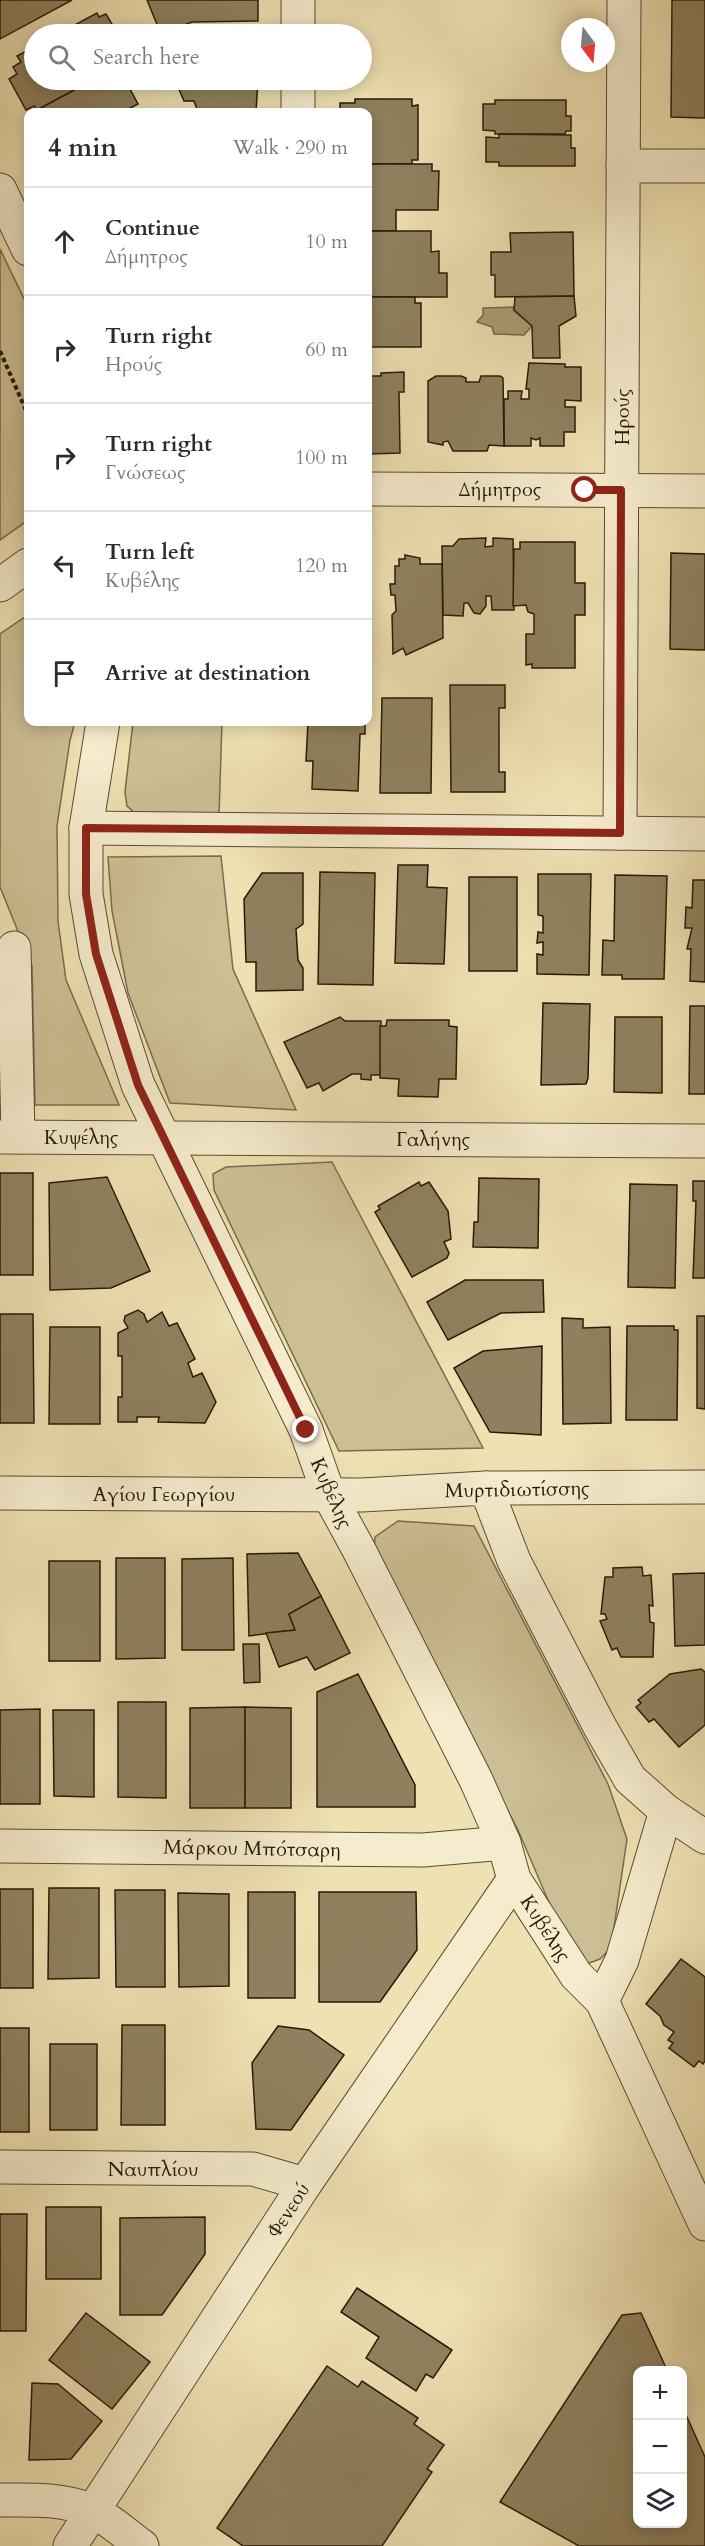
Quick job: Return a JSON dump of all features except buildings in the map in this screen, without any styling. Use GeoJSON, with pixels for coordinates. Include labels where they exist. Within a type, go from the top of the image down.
{"type":"FeatureCollection","features":[{"type":"Feature","properties":{"kind":"street"},"geometry":{"type":"LineString","coordinates":[[298,0],[298,24]]}},
{"type":"Feature","properties":{"kind":"street","name":"Ηρούς"},"geometry":{"type":"LineString","coordinates":[[620,833],[624,0]]}},
{"type":"Feature","properties":{"kind":"street"},"geometry":{"type":"LineString","coordinates":[[298,90],[298,108]]}},
{"type":"Feature","properties":{"kind":"street"},"geometry":{"type":"LineString","coordinates":[[623,166],[705,166]]}},
{"type":"Feature","properties":{"kind":"street"},"geometry":{"type":"LineString","coordinates":[[0,190],[24,241]]}},
{"type":"Feature","properties":{"kind":"street","name":"Δήμητρος"},"geometry":{"type":"LineString","coordinates":[[372,489],[705,490]]}},
{"type":"Feature","properties":{"kind":"street"},"geometry":{"type":"LineString","coordinates":[[0,585],[24,569]]}},
{"type":"Feature","properties":{"kind":"street","name":"Κυβέλης"},"geometry":{"type":"LineString","coordinates":[[103,726],[86,828],[86,894],[96,954],[138,1085],[306,1430],[329,1495],[471,1770],[504,1843],[514,1878],[576,1975],[602,2001],[705,2224]]}},
{"type":"Feature","properties":{"kind":"street"},"geometry":{"type":"LineString","coordinates":[[86,828],[705,834]]}},
{"type":"Feature","properties":{"kind":"street"},"geometry":{"type":"LineString","coordinates":[[9,1137],[14,948]]}},
{"type":"Feature","properties":{"kind":"street","name":"Κυψέλης"},"geometry":{"type":"LineString","coordinates":[[9,1137],[162,1137]]}},
{"type":"Feature","properties":{"kind":"street","name":"Γαλήνης"},"geometry":{"type":"LineString","coordinates":[[162,1137],[705,1141]]}},
{"type":"Feature","properties":{"kind":"street","name":"Μυρτιδιωτίσσης"},"geometry":{"type":"LineString","coordinates":[[329,1495],[486,1488],[705,1487]]}},
{"type":"Feature","properties":{"kind":"street"},"geometry":{"type":"LineString","coordinates":[[486,1488],[514,1561],[600,1727],[630,1779],[666,1811],[705,1837]]}},
{"type":"Feature","properties":{"kind":"street","name":"Αγίου Γεωργίου"},"geometry":{"type":"LineString","coordinates":[[0,1493],[329,1495]]}},
{"type":"Feature","properties":{"kind":"street"},"geometry":{"type":"LineString","coordinates":[[602,2001],[622,1960],[666,1811]]}},
{"type":"Feature","properties":{"kind":"street","name":"Μάρκου Μπότσαρη"},"geometry":{"type":"LineString","coordinates":[[0,1846],[423,1850],[504,1843]]}},
{"type":"Feature","properties":{"kind":"street","name":"Φενεού"},"geometry":{"type":"LineString","coordinates":[[70,2546],[305,2184],[514,1878]]}},
{"type":"Feature","properties":{"kind":"street","name":"Ναυπλίου"},"geometry":{"type":"LineString","coordinates":[[0,2167],[254,2169],[305,2184]]}},
{"type":"Feature","properties":{"kind":"street"},"geometry":{"type":"LineString","coordinates":[[0,2500],[51,2501],[94,2512],[142,2546]]}},
{"type":"Feature","properties":{"kind":"path"},"geometry":{"type":"LineString","coordinates":[[0,351],[24,406]]}},
{"type":"Feature","properties":{"kind":"shaded area"},"geometry":{"type":"Polygon","coordinates":[[[0,249],[24,299],[24,523],[0,540],[0,249]]]}},
{"type":"Feature","properties":{"kind":"shaded area"},"geometry":{"type":"Polygon","coordinates":[[[514,307],[514,311],[532,326],[524,335],[494,334],[492,327],[477,322],[483,315],[483,308],[514,307]]]}},
{"type":"Feature","properties":{"kind":"shaded area"},"geometry":{"type":"Polygon","coordinates":[[[24,618],[24,726],[74,726],[57,826],[58,921],[66,980],[119,1105],[35,1105],[32,966],[0,887],[0,634],[24,618]]]}},
{"type":"Feature","properties":{"kind":"shaded area"},"geometry":{"type":"Polygon","coordinates":[[[133,726],[222,726],[219,815],[136,814],[127,806],[125,792],[133,726]]]}},
{"type":"Feature","properties":{"kind":"shaded area"},"geometry":{"type":"Polygon","coordinates":[[[221,856],[233,969],[296,1110],[170,1103],[128,993],[112,911],[108,857],[221,856]]]}},
{"type":"Feature","properties":{"kind":"shaded area"},"geometry":{"type":"Polygon","coordinates":[[[332,1162],[483,1448],[339,1451],[214,1190],[213,1174],[226,1167],[332,1162]]]}},
{"type":"Feature","properties":{"kind":"shaded area"},"geometry":{"type":"Polygon","coordinates":[[[398,1521],[474,1526],[608,1784],[627,1839],[611,1948],[600,1959],[584,1965],[572,1956],[518,1830],[374,1554],[375,1537],[398,1521]]]}},
{"type":"Feature","properties":{"kind":"route"},"geometry":{"type":"LineString","coordinates":[[306,1430],[138,1085],[96,954],[86,894],[86,828],[620,833],[621,490],[585,490]]}}]}
